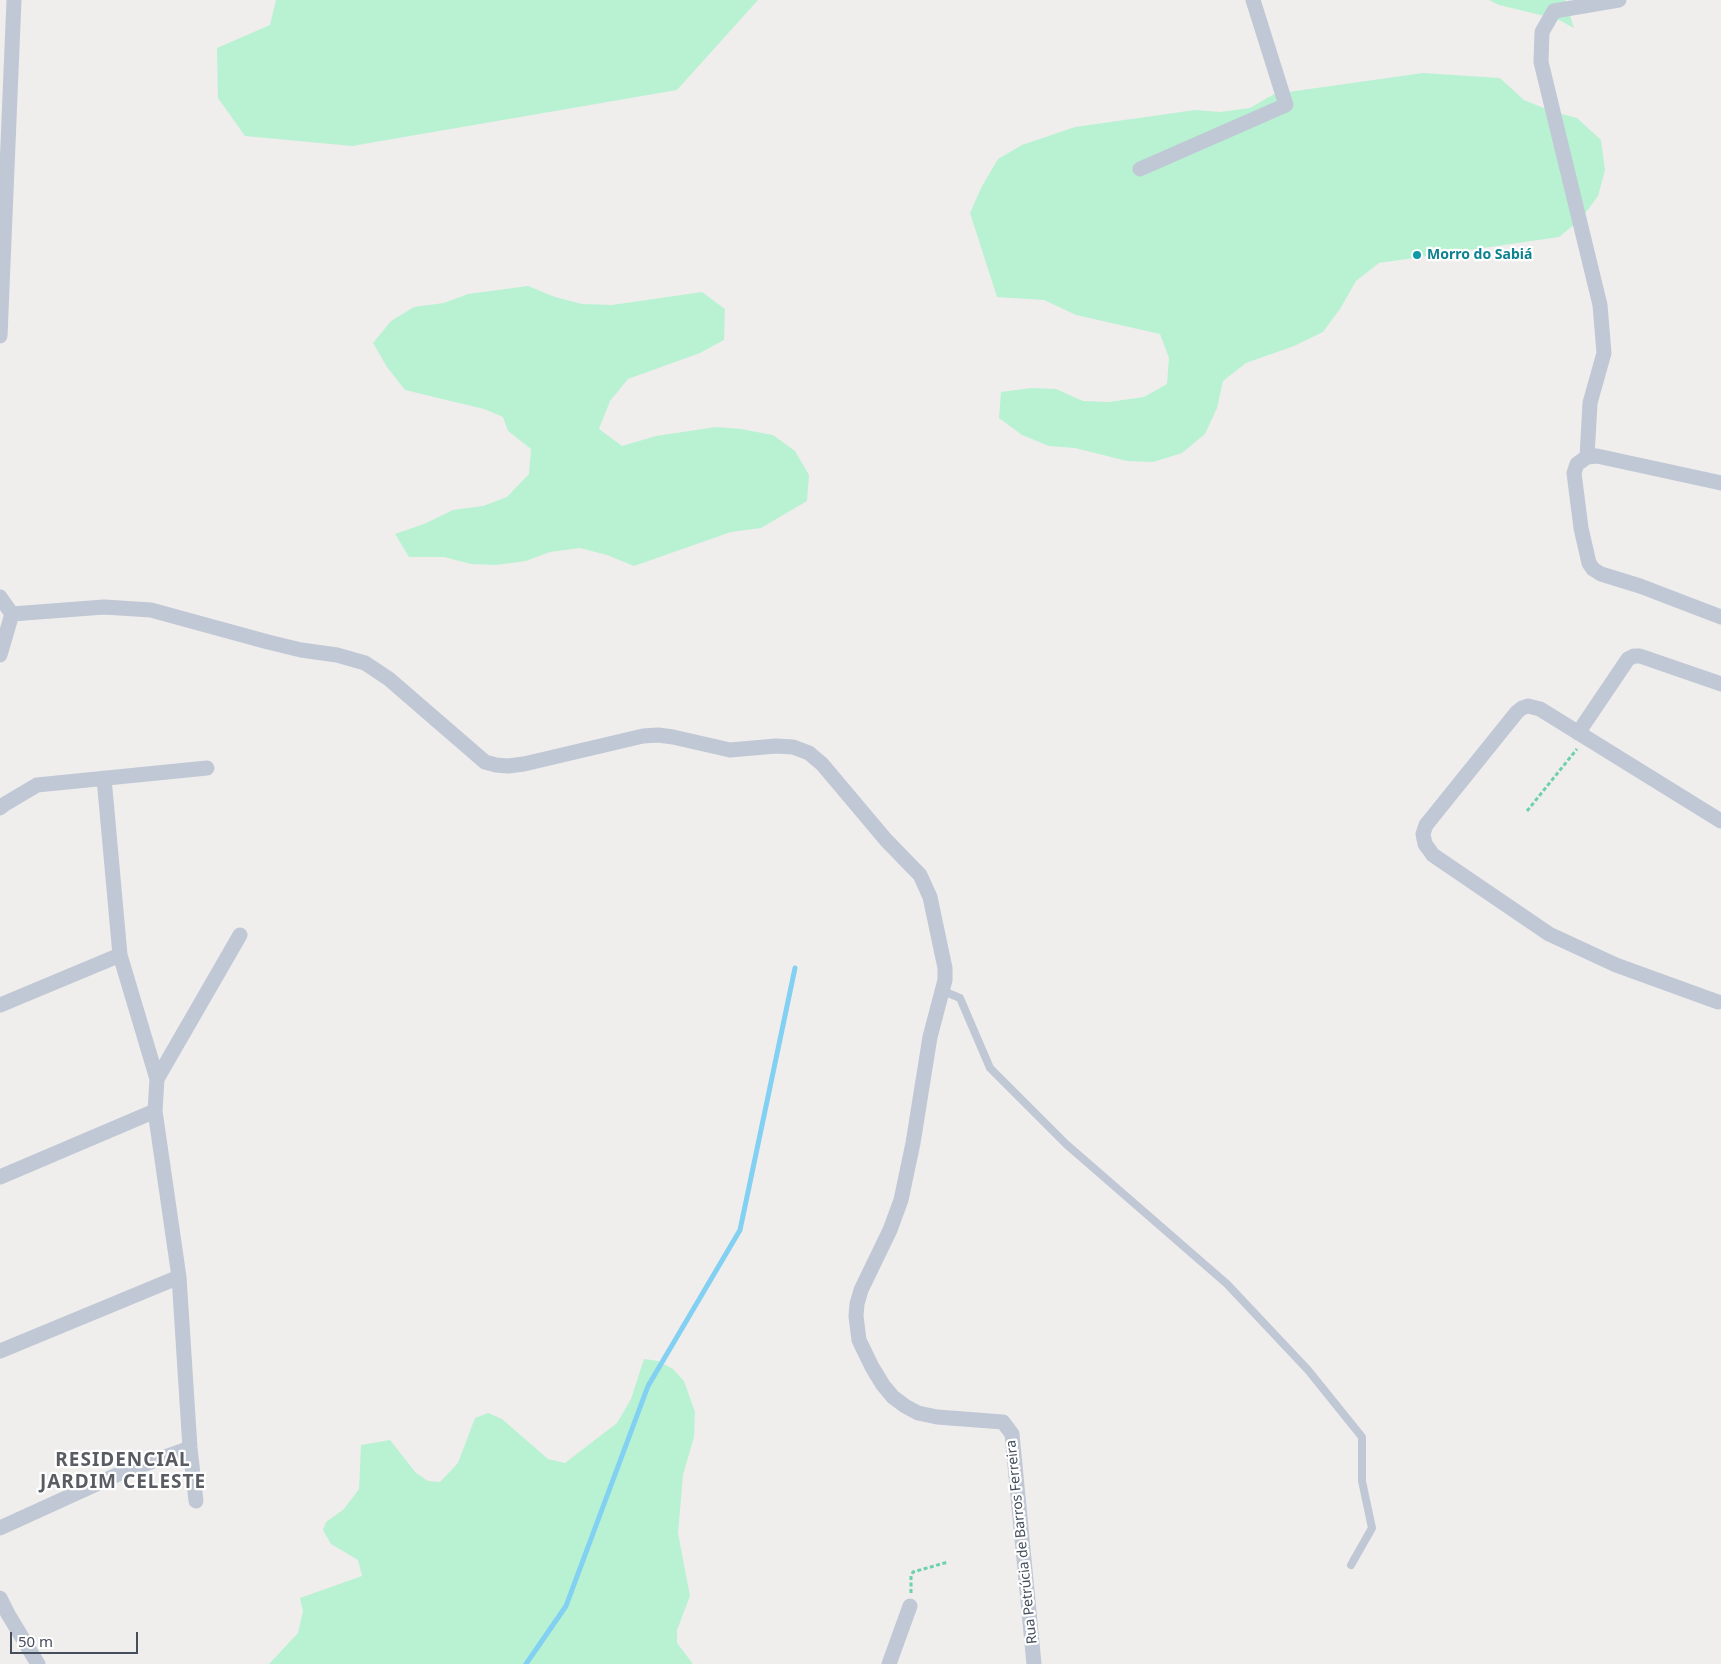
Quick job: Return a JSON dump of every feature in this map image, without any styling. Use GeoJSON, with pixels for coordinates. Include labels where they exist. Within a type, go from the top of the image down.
{"type":"FeatureCollection","features":[{"type":"Feature","properties":{"kind":"street"},"geometry":{"type":"LineString","coordinates":[[0,336],[14,0]]}},
{"type":"Feature","properties":{"kind":"street"},"geometry":{"type":"LineString","coordinates":[[1140,169],[1286,105],[1253,0]]}},
{"type":"Feature","properties":{"kind":"street"},"geometry":{"type":"LineString","coordinates":[[1587,457],[1590,403],[1604,353],[1600,305],[1542,62],[1542,32],[1554,11],[1618,0]]}},
{"type":"Feature","properties":{"kind":"street"},"geometry":{"type":"LineString","coordinates":[[1721,483],[1597,456],[1587,457],[1577,464],[1574,473],[1581,528],[1589,562],[1593,568],[1601,574],[1640,586],[1721,617]]}},
{"type":"Feature","properties":{"kind":"street"},"geometry":{"type":"LineString","coordinates":[[0,596],[12,614]]}},
{"type":"Feature","properties":{"kind":"street"},"geometry":{"type":"LineString","coordinates":[[12,614],[104,607],[151,610],[268,642],[353,658],[376,669],[485,762],[496,765],[524,764],[643,736],[674,737],[719,749],[730,750],[776,746],[793,747],[809,753],[822,764],[886,840],[914,868],[924,882],[930,897],[945,968],[943,990]]}},
{"type":"Feature","properties":{"kind":"street"},"geometry":{"type":"LineString","coordinates":[[0,655],[12,614]]}},
{"type":"Feature","properties":{"kind":"street"},"geometry":{"type":"LineString","coordinates":[[1582,735],[1628,659],[1634,656],[1640,656],[1721,684]]}},
{"type":"Feature","properties":{"kind":"street"},"geometry":{"type":"LineString","coordinates":[[1718,1002],[1616,965],[1549,934],[1433,855],[1425,844],[1423,834],[1426,825],[1517,712],[1528,706],[1540,710],[1582,735],[1721,821]]}},
{"type":"Feature","properties":{"kind":"street"},"geometry":{"type":"LineString","coordinates":[[0,808],[37,785],[207,768]]}},
{"type":"Feature","properties":{"kind":"street"},"geometry":{"type":"LineString","coordinates":[[104,778],[120,955],[157,1079],[155,1111],[179,1278],[190,1448],[196,1501]]}},
{"type":"Feature","properties":{"kind":"street"},"geometry":{"type":"LineString","coordinates":[[157,1079],[240,935]]}},
{"type":"Feature","properties":{"kind":"street"},"geometry":{"type":"LineString","coordinates":[[0,1005],[120,955]]}},
{"type":"Feature","properties":{"kind":"street","name":"Rua Petrúcia de Barros Ferreira"},"geometry":{"type":"LineString","coordinates":[[943,990],[930,1037],[913,1143],[901,1200],[890,1230],[860,1290],[856,1316],[857,1328],[865,1352],[879,1379],[893,1397],[905,1406],[937,1417],[1003,1422],[1012,1434],[1034,1664]]}},
{"type":"Feature","properties":{"kind":"street"},"geometry":{"type":"LineString","coordinates":[[0,1177],[155,1111]]}},
{"type":"Feature","properties":{"kind":"street"},"geometry":{"type":"LineString","coordinates":[[0,1350],[179,1278]]}},
{"type":"Feature","properties":{"kind":"street"},"geometry":{"type":"LineString","coordinates":[[0,1528],[123,1472],[190,1448]]}},
{"type":"Feature","properties":{"kind":"street"},"geometry":{"type":"LineString","coordinates":[[0,1598],[38,1664]]}},
{"type":"Feature","properties":{"kind":"street"},"geometry":{"type":"LineString","coordinates":[[889,1664],[910,1606]]}},
{"type":"Feature","properties":{"kind":"lane"},"geometry":{"type":"LineString","coordinates":[[943,990],[960,998],[990,1068],[1066,1144],[1227,1284],[1308,1370],[1362,1437],[1362,1481],[1372,1528],[1351,1565]]}},
{"type":"Feature","properties":{"kind":"path"},"geometry":{"type":"LineString","coordinates":[[1527,811],[1582,735]]}},
{"type":"Feature","properties":{"kind":"path"},"geometry":{"type":"LineString","coordinates":[[910,1606],[910,1576],[913,1572],[948,1562]]}},
{"type":"Feature","properties":{"kind":"green space"},"geometry":{"type":"Polygon","coordinates":[[[276,0],[758,0],[677,90],[352,146],[245,136],[218,98],[217,48],[270,25],[276,0]]]}},
{"type":"Feature","properties":{"kind":"green space"},"geometry":{"type":"Polygon","coordinates":[[[1489,0],[1565,0],[1574,28],[1557,19],[1499,5],[1489,0]]]}},
{"type":"Feature","properties":{"kind":"green space"},"geometry":{"type":"Polygon","coordinates":[[[1423,73],[1500,78],[1524,100],[1551,111],[1577,118],[1601,140],[1605,170],[1598,196],[1581,219],[1559,237],[1379,263],[1356,281],[1340,309],[1323,332],[1294,346],[1246,363],[1223,381],[1217,408],[1205,434],[1182,453],[1153,462],[1127,461],[1075,448],[1049,446],[1022,435],[999,418],[1001,392],[1031,388],[1056,389],[1083,401],[1109,402],[1144,397],[1167,384],[1169,358],[1160,334],[1076,315],[1044,300],[997,297],[970,213],[982,186],[998,159],[1022,145],[1075,127],[1195,110],[1220,112],[1250,108],[1274,94],[1423,73]]]}},
{"type":"Feature","properties":{"kind":"green space"},"geometry":{"type":"Polygon","coordinates":[[[528,286],[555,297],[582,304],[612,305],[702,292],[725,309],[724,340],[700,353],[628,379],[610,401],[599,429],[622,446],[656,436],[716,427],[773,435],[795,451],[809,475],[807,501],[761,528],[731,532],[634,566],[607,555],[580,548],[550,552],[526,561],[496,565],[471,564],[444,557],[409,557],[395,534],[424,524],[453,510],[483,506],[507,497],[529,474],[531,449],[508,431],[503,417],[484,409],[405,390],[387,367],[373,343],[391,321],[414,307],[444,303],[468,294],[528,286]]]}},
{"type":"Feature","properties":{"kind":"green space"},"geometry":{"type":"Polygon","coordinates":[[[644,1359],[658,1361],[673,1369],[684,1381],[695,1412],[694,1437],[683,1475],[678,1533],[690,1596],[677,1630],[677,1643],[693,1664],[269,1664],[298,1633],[303,1611],[300,1598],[362,1576],[358,1560],[331,1544],[323,1530],[326,1522],[344,1509],[359,1489],[361,1445],[390,1440],[416,1473],[428,1481],[440,1482],[458,1463],[475,1418],[488,1413],[502,1419],[548,1459],[565,1463],[617,1423],[631,1399],[644,1359]]]}},
{"type":"Feature","properties":{"kind":"waterway"},"geometry":{"type":"LineString","coordinates":[[526,1664],[566,1606],[648,1386],[740,1230],[795,968]]}},
{"type":"Feature","properties":{"kind":"place","name":"Morro do Sabiá"},"geometry":{"type":"Point","coordinates":[1417,255]}},
{"type":"Feature","properties":{"kind":"district","name":"RESIDENCIAL JARDIM CELESTE"},"geometry":{"type":"Point","coordinates":[123,1472]}}]}
